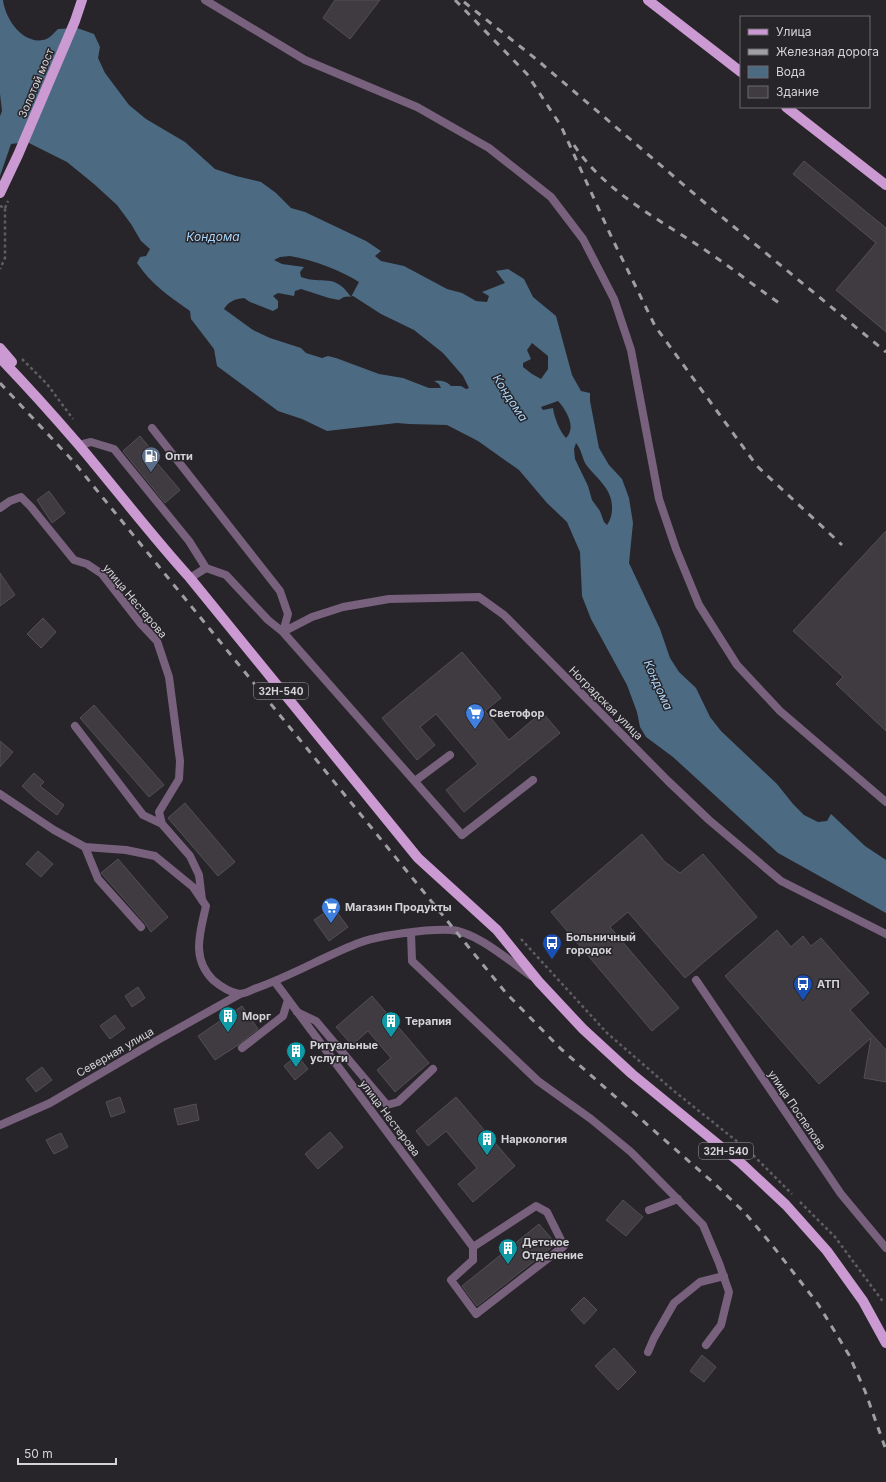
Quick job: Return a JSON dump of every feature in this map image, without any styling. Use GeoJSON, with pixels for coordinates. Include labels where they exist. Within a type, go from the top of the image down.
{"type":"FeatureCollection","features":[{"type":"Feature","properties":{"kind":"main road","name":"Золотой мост"},"geometry":{"type":"LineString","coordinates":[[0,193],[18,155],[75,21],[82,0]]}},
{"type":"Feature","properties":{"kind":"main road"},"geometry":{"type":"LineString","coordinates":[[648,0],[740,71]]}},
{"type":"Feature","properties":{"kind":"main road"},"geometry":{"type":"LineString","coordinates":[[787,108],[886,185]]}},
{"type":"Feature","properties":{"kind":"main road","name":"32Н-540"},"geometry":{"type":"LineString","coordinates":[[0,348],[32,392]]}},
{"type":"Feature","properties":{"kind":"main road","name":"32Н-540"},"geometry":{"type":"LineString","coordinates":[[0,358],[79,445],[166,552],[190,578],[418,858],[497,930],[539,982],[589,1034],[632,1074],[742,1164],[786,1204],[827,1251],[859,1295],[886,1343]]}},
{"type":"Feature","properties":{"kind":"street"},"geometry":{"type":"LineString","coordinates":[[205,0],[305,60],[416,108],[489,148],[551,197],[583,239],[614,299],[631,350],[659,499],[676,549],[699,605],[737,665],[780,711],[886,802]]}},
{"type":"Feature","properties":{"kind":"street"},"geometry":{"type":"LineString","coordinates":[[152,428],[280,591],[288,614],[283,632]]}},
{"type":"Feature","properties":{"kind":"street"},"geometry":{"type":"LineString","coordinates":[[79,445],[91,442],[114,449],[189,540],[206,568],[226,575],[268,620],[283,632],[462,835],[533,780]]}},
{"type":"Feature","properties":{"kind":"street","name":"улица Нестерова"},"geometry":{"type":"LineString","coordinates":[[0,508],[10,501],[21,497],[31,507],[74,560],[87,564],[102,574],[157,642],[170,677],[180,761],[179,779],[159,812],[162,824]]}},
{"type":"Feature","properties":{"kind":"street"},"geometry":{"type":"LineString","coordinates":[[190,578],[206,568]]}},
{"type":"Feature","properties":{"kind":"street","name":"Ноградская улица"},"geometry":{"type":"LineString","coordinates":[[283,632],[312,617],[343,607],[390,599],[479,597],[504,615],[668,781],[709,820],[781,881],[886,934]]}},
{"type":"Feature","properties":{"kind":"street"},"geometry":{"type":"LineString","coordinates":[[75,726],[143,815],[162,824],[190,856],[199,876],[202,900]]}},
{"type":"Feature","properties":{"kind":"street"},"geometry":{"type":"LineString","coordinates":[[415,781],[450,755]]}},
{"type":"Feature","properties":{"kind":"street"},"geometry":{"type":"LineString","coordinates":[[0,794],[54,830],[86,847],[126,850],[155,856],[193,887],[206,906],[199,937],[200,957],[205,972],[220,986],[240,994],[275,982],[357,944],[384,936],[453,930],[474,936],[539,982]]}},
{"type":"Feature","properties":{"kind":"street"},"geometry":{"type":"LineString","coordinates":[[86,847],[98,879],[141,927]]}},
{"type":"Feature","properties":{"kind":"street"},"geometry":{"type":"LineString","coordinates":[[411,933],[412,961],[538,1081],[591,1119],[630,1152],[678,1198],[703,1225],[729,1292],[721,1325],[706,1345]]}},
{"type":"Feature","properties":{"kind":"street","name":"улица Поспелова"},"geometry":{"type":"LineString","coordinates":[[696,980],[841,1194],[886,1248]]}},
{"type":"Feature","properties":{"kind":"street","name":"улица Нестерова"},"geometry":{"type":"LineString","coordinates":[[275,982],[473,1247]]}},
{"type":"Feature","properties":{"kind":"street","name":"Северная улица"},"geometry":{"type":"LineString","coordinates":[[0,1125],[50,1103],[240,994]]}},
{"type":"Feature","properties":{"kind":"street"},"geometry":{"type":"LineString","coordinates":[[242,1048],[283,1016],[288,1000]]}},
{"type":"Feature","properties":{"kind":"street"},"geometry":{"type":"LineString","coordinates":[[297,1012],[316,1022],[387,1105],[398,1102],[433,1069]]}},
{"type":"Feature","properties":{"kind":"street"},"geometry":{"type":"LineString","coordinates":[[649,1210],[678,1198]]}},
{"type":"Feature","properties":{"kind":"street"},"geometry":{"type":"LineString","coordinates":[[536,1206],[547,1212],[564,1246],[476,1314],[451,1280],[473,1260],[473,1247],[536,1206]]}},
{"type":"Feature","properties":{"kind":"street"},"geometry":{"type":"LineString","coordinates":[[648,1352],[654,1338],[674,1303],[700,1282],[724,1276]]}},
{"type":"Feature","properties":{"kind":"path"},"geometry":{"type":"LineString","coordinates":[[0,206],[5,208],[5,258],[0,268]]}},
{"type":"Feature","properties":{"kind":"path"},"geometry":{"type":"LineString","coordinates":[[21,358],[47,384],[76,423]]}},
{"type":"Feature","properties":{"kind":"path"},"geometry":{"type":"LineString","coordinates":[[520,938],[606,1033],[674,1091],[749,1151],[793,1194]]}},
{"type":"Feature","properties":{"kind":"path"},"geometry":{"type":"LineString","coordinates":[[798,1199],[835,1237],[884,1303]]}},
{"type":"Feature","properties":{"kind":"water","name":"Кондома"},"geometry":{"type":"Polygon","coordinates":[[[0,0],[3,0],[4,7],[11,22],[28,38],[43,40],[51,36],[58,29],[77,28],[94,34],[100,47],[98,58],[105,73],[129,105],[146,119],[185,142],[215,169],[261,182],[276,193],[291,208],[305,212],[366,241],[381,251],[375,256],[381,261],[404,266],[447,289],[462,293],[476,301],[487,302],[489,296],[482,292],[505,283],[496,271],[508,269],[524,279],[533,297],[556,316],[572,375],[581,391],[590,393],[590,401],[599,448],[609,465],[622,479],[629,498],[633,523],[629,563],[660,629],[670,658],[679,672],[696,688],[710,717],[721,731],[777,784],[804,815],[818,822],[827,821],[831,814],[865,846],[886,860],[886,913],[778,853],[673,757],[646,737],[640,727],[637,712],[627,685],[591,619],[582,596],[580,552],[567,522],[547,503],[519,470],[478,441],[447,425],[397,423],[327,431],[302,419],[278,411],[217,366],[214,349],[191,319],[190,311],[155,284],[142,271],[137,263],[140,257],[146,256],[150,249],[141,241],[117,205],[94,184],[67,162],[27,142],[11,144],[0,176],[0,116],[2,111],[0,94],[0,0]],[[290,256],[280,257],[274,260],[282,264],[304,267],[300,272],[301,277],[334,282],[345,289],[350,296],[339,300],[301,289],[295,291],[294,296],[278,293],[273,296],[278,301],[278,308],[273,311],[244,298],[232,301],[224,309],[253,330],[270,338],[301,348],[306,353],[322,358],[328,356],[336,358],[379,374],[403,378],[429,388],[441,388],[439,384],[434,381],[439,381],[446,382],[451,386],[461,386],[466,389],[469,388],[463,376],[443,353],[414,330],[381,314],[351,296],[359,282],[343,273],[317,263],[290,256]],[[532,343],[527,350],[531,359],[523,363],[523,367],[541,379],[548,369],[548,356],[532,343]],[[558,401],[541,407],[543,410],[553,408],[558,424],[566,438],[571,429],[569,419],[558,401]],[[576,443],[574,449],[575,459],[588,486],[592,500],[600,511],[604,522],[607,525],[610,521],[612,511],[610,496],[603,484],[585,463],[576,443]]]}},
{"type":"Feature","properties":{"kind":"building"},"geometry":{"type":"Polygon","coordinates":[[[335,0],[380,0],[350,39],[323,18],[335,0]]]}},
{"type":"Feature","properties":{"kind":"building"},"geometry":{"type":"Polygon","coordinates":[[[804,161],[886,228],[886,332],[836,290],[876,243],[793,174],[804,161]]]}},
{"type":"Feature","properties":{"kind":"building"},"geometry":{"type":"Polygon","coordinates":[[[140,436],[154,453],[151,456],[180,490],[165,503],[123,451],[140,436]]]}},
{"type":"Feature","properties":{"kind":"building"},"geometry":{"type":"Polygon","coordinates":[[[49,491],[65,513],[52,523],[37,500],[49,491]]]}},
{"type":"Feature","properties":{"kind":"building"},"geometry":{"type":"Polygon","coordinates":[[[886,531],[886,731],[836,684],[843,677],[793,631],[886,531]]]}},
{"type":"Feature","properties":{"kind":"building"},"geometry":{"type":"Polygon","coordinates":[[[0,573],[15,595],[0,606],[0,573]]]}},
{"type":"Feature","properties":{"kind":"building"},"geometry":{"type":"Polygon","coordinates":[[[43,618],[56,632],[41,648],[27,634],[43,618]]]}},
{"type":"Feature","properties":{"kind":"building","name":"Светофор"},"geometry":{"type":"Polygon","coordinates":[[[462,652],[501,698],[485,711],[509,740],[542,712],[560,733],[464,812],[446,790],[478,764],[436,714],[420,727],[435,745],[417,760],[382,718],[462,652]]]}},
{"type":"Feature","properties":{"kind":"building"},"geometry":{"type":"Polygon","coordinates":[[[94,705],[164,785],[149,797],[80,718],[94,705]]]}},
{"type":"Feature","properties":{"kind":"building"},"geometry":{"type":"Polygon","coordinates":[[[0,741],[13,752],[0,767],[0,741]]]}},
{"type":"Feature","properties":{"kind":"building"},"geometry":{"type":"Polygon","coordinates":[[[34,773],[44,782],[40,786],[64,805],[57,815],[22,786],[34,773]]]}},
{"type":"Feature","properties":{"kind":"building"},"geometry":{"type":"Polygon","coordinates":[[[185,803],[235,862],[218,876],[168,818],[185,803]]]}},
{"type":"Feature","properties":{"kind":"building"},"geometry":{"type":"Polygon","coordinates":[[[642,834],[665,862],[680,873],[703,854],[757,917],[685,978],[628,912],[610,927],[679,1008],[652,1031],[551,912],[642,834]]]}},
{"type":"Feature","properties":{"kind":"building"},"geometry":{"type":"Polygon","coordinates":[[[38,851],[53,864],[41,877],[26,864],[38,851]]]}},
{"type":"Feature","properties":{"kind":"building"},"geometry":{"type":"Polygon","coordinates":[[[118,859],[168,917],[151,932],[145,923],[101,873],[118,859]]]}},
{"type":"Feature","properties":{"kind":"building","name":"Магазин Продукты"},"geometry":{"type":"Polygon","coordinates":[[[333,907],[348,927],[329,941],[314,920],[333,907]]]}},
{"type":"Feature","properties":{"kind":"building","name":"АТП"},"geometry":{"type":"Polygon","coordinates":[[[777,930],[791,947],[803,936],[811,946],[821,938],[869,993],[850,1010],[886,1050],[886,1082],[864,1078],[871,1038],[819,1084],[725,976],[777,930]]]}},
{"type":"Feature","properties":{"kind":"building"},"geometry":{"type":"Polygon","coordinates":[[[138,987],[145,998],[132,1007],[125,996],[138,987]]]}},
{"type":"Feature","properties":{"kind":"building","name":"Терапия"},"geometry":{"type":"Polygon","coordinates":[[[372,996],[429,1063],[395,1092],[377,1070],[391,1058],[368,1031],[352,1045],[336,1027],[372,996]]]}},
{"type":"Feature","properties":{"kind":"building","name":"Морг"},"geometry":{"type":"Polygon","coordinates":[[[242,1006],[258,1029],[238,1045],[215,1060],[198,1036],[242,1006]]]}},
{"type":"Feature","properties":{"kind":"building"},"geometry":{"type":"Polygon","coordinates":[[[115,1015],[125,1028],[110,1039],[100,1026],[115,1015]]]}},
{"type":"Feature","properties":{"kind":"building","name":"Ритуальные услуги"},"geometry":{"type":"Polygon","coordinates":[[[297,1055],[308,1069],[295,1080],[284,1066],[297,1055]]]}},
{"type":"Feature","properties":{"kind":"building"},"geometry":{"type":"Polygon","coordinates":[[[42,1067],[52,1080],[36,1092],[26,1079],[42,1067]]]}},
{"type":"Feature","properties":{"kind":"building"},"geometry":{"type":"Polygon","coordinates":[[[120,1097],[125,1112],[111,1117],[106,1102],[120,1097]]]}},
{"type":"Feature","properties":{"kind":"building","name":"Наркология"},"geometry":{"type":"Polygon","coordinates":[[[456,1097],[515,1166],[473,1202],[458,1184],[477,1168],[446,1131],[428,1146],[416,1131],[456,1097]]]}},
{"type":"Feature","properties":{"kind":"building"},"geometry":{"type":"Polygon","coordinates":[[[196,1104],[199,1120],[178,1125],[174,1109],[196,1104]]]}},
{"type":"Feature","properties":{"kind":"building"},"geometry":{"type":"Polygon","coordinates":[[[330,1132],[343,1147],[318,1169],[305,1154],[330,1132]]]}},
{"type":"Feature","properties":{"kind":"building"},"geometry":{"type":"Polygon","coordinates":[[[61,1133],[68,1147],[54,1154],[46,1140],[61,1133]]]}},
{"type":"Feature","properties":{"kind":"building"},"geometry":{"type":"Polygon","coordinates":[[[623,1200],[643,1217],[626,1236],[606,1220],[623,1200]]]}},
{"type":"Feature","properties":{"kind":"building","name":"Детское Отделение"},"geometry":{"type":"Polygon","coordinates":[[[539,1224],[556,1244],[477,1306],[462,1286],[539,1224]]]}},
{"type":"Feature","properties":{"kind":"building"},"geometry":{"type":"Polygon","coordinates":[[[584,1297],[597,1310],[584,1324],[571,1310],[584,1297]]]}},
{"type":"Feature","properties":{"kind":"building"},"geometry":{"type":"Polygon","coordinates":[[[614,1348],[636,1372],[618,1390],[595,1366],[614,1348]]]}},
{"type":"Feature","properties":{"kind":"building"},"geometry":{"type":"Polygon","coordinates":[[[702,1355],[716,1367],[704,1382],[690,1371],[702,1355]]]}},
{"type":"Feature","properties":{"kind":"railway"},"geometry":{"type":"LineString","coordinates":[[455,0],[527,74],[561,126],[611,236],[655,326],[757,466],[842,545]]}},
{"type":"Feature","properties":{"kind":"railway"},"geometry":{"type":"LineString","coordinates":[[464,2],[536,59],[705,203],[886,352]]}},
{"type":"Feature","properties":{"kind":"railway"},"geometry":{"type":"LineString","coordinates":[[574,145],[586,161],[616,190],[712,255],[779,303]]}},
{"type":"Feature","properties":{"kind":"railway"},"geometry":{"type":"LineString","coordinates":[[0,383],[73,461],[506,993],[561,1049],[716,1185],[745,1213],[772,1245],[818,1304],[849,1355],[865,1391],[886,1450]]}},
{"type":"Feature","properties":{"kind":"place","name":"Опти"},"geometry":{"type":"Point","coordinates":[151,473]}},
{"type":"Feature","properties":{"kind":"place","name":"Светофор"},"geometry":{"type":"Point","coordinates":[475,730]}},
{"type":"Feature","properties":{"kind":"place","name":"Магазин Продукты"},"geometry":{"type":"Point","coordinates":[331,924]}},
{"type":"Feature","properties":{"kind":"place","name":"Больничный городок"},"geometry":{"type":"Point","coordinates":[552,960]}},
{"type":"Feature","properties":{"kind":"place","name":"АТП"},"geometry":{"type":"Point","coordinates":[803,1001]}},
{"type":"Feature","properties":{"kind":"place","name":"Морг"},"geometry":{"type":"Point","coordinates":[228,1033]}},
{"type":"Feature","properties":{"kind":"place","name":"Терапия"},"geometry":{"type":"Point","coordinates":[391,1038]}},
{"type":"Feature","properties":{"kind":"place","name":"Ритуальные услуги"},"geometry":{"type":"Point","coordinates":[296,1068]}},
{"type":"Feature","properties":{"kind":"place","name":"Наркология"},"geometry":{"type":"Point","coordinates":[487,1156]}},
{"type":"Feature","properties":{"kind":"place","name":"Детское Отделение"},"geometry":{"type":"Point","coordinates":[508,1265]}}]}
